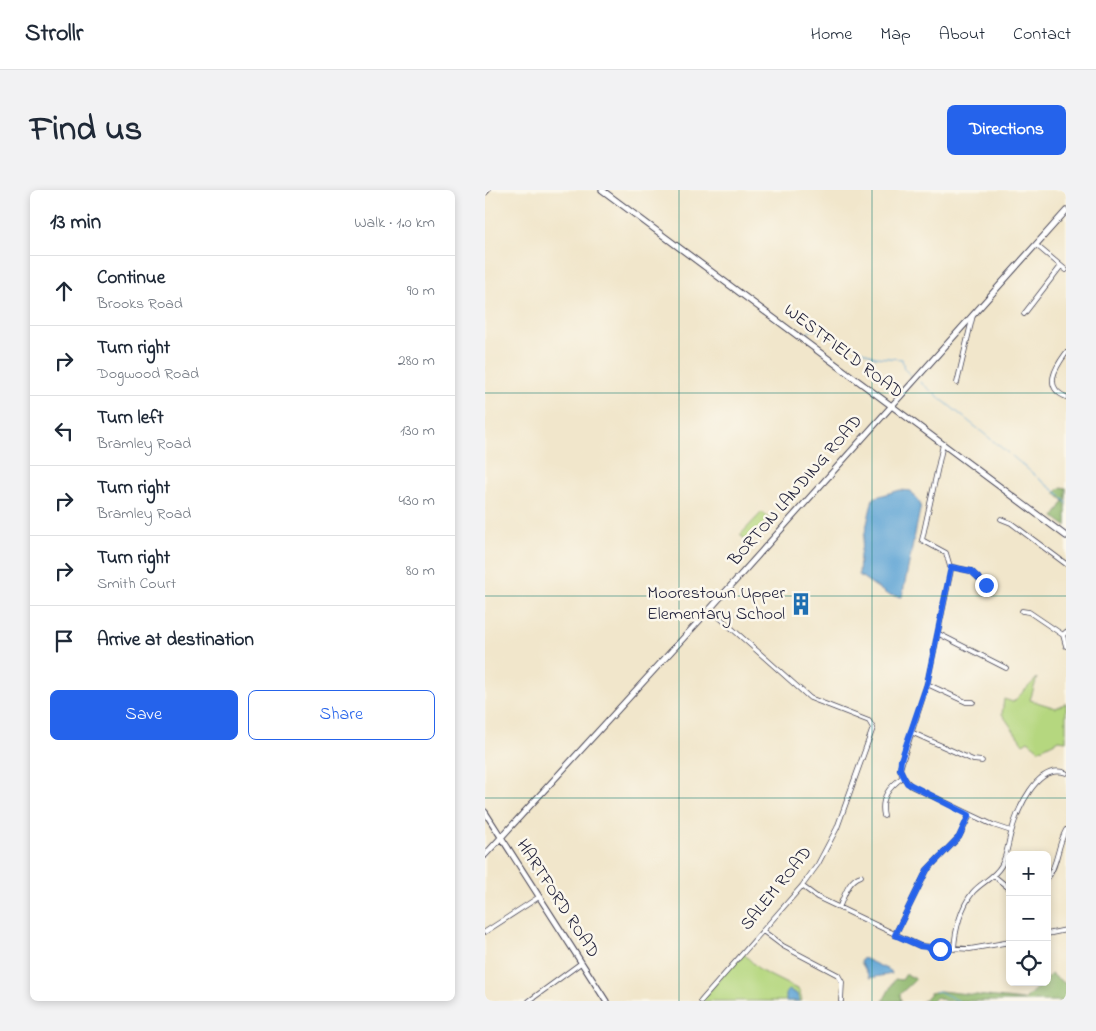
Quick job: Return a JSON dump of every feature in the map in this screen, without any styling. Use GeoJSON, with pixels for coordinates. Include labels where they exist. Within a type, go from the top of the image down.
{"type":"FeatureCollection","features":[{"type":"Feature","properties":{"kind":"street","name":"WESTFIELD ROAD"},"geometry":{"type":"LineString","coordinates":[[602,190],[1066,536]]}},
{"type":"Feature","properties":{"kind":"street","name":"BORTON LANDING ROAD"},"geometry":{"type":"LineString","coordinates":[[485,855],[710,609],[891,404],[1066,212]]}},
{"type":"Feature","properties":{"kind":"street"},"geometry":{"type":"LineString","coordinates":[[1036,245],[1066,270]]}},
{"type":"Feature","properties":{"kind":"street"},"geometry":{"type":"LineString","coordinates":[[1024,314],[1061,266]]}},
{"type":"Feature","properties":{"kind":"street"},"geometry":{"type":"LineString","coordinates":[[957,383],[973,315]]}},
{"type":"Feature","properties":{"kind":"street"},"geometry":{"type":"LineString","coordinates":[[1066,353],[1056,367],[1052,378],[1056,390],[1066,397]]}},
{"type":"Feature","properties":{"kind":"street"},"geometry":{"type":"LineString","coordinates":[[943,444],[922,538],[923,542],[943,550],[949,558],[951,567],[939,634],[927,684],[901,760],[900,769],[903,778],[911,786],[969,815],[1011,831]]}},
{"type":"Feature","properties":{"kind":"street"},"geometry":{"type":"LineString","coordinates":[[1001,519],[1011,523],[1066,564]]}},
{"type":"Feature","properties":{"kind":"street"},"geometry":{"type":"LineString","coordinates":[[951,567],[971,571],[986,585]]}},
{"type":"Feature","properties":{"kind":"street","name":"SALEM ROAD"},"geometry":{"type":"LineString","coordinates":[[701,1001],[802,886],[832,838],[873,725],[869,721],[810,698],[710,609]]}},
{"type":"Feature","properties":{"kind":"street"},"geometry":{"type":"LineString","coordinates":[[1022,610],[1029,612],[1065,633],[1066,646]]}},
{"type":"Feature","properties":{"kind":"street"},"geometry":{"type":"LineString","coordinates":[[939,634],[1006,668]]}},
{"type":"Feature","properties":{"kind":"street"},"geometry":{"type":"LineString","coordinates":[[927,684],[966,702],[973,702]]}},
{"type":"Feature","properties":{"kind":"street"},"geometry":{"type":"LineString","coordinates":[[911,732],[973,760],[982,761]]}},
{"type":"Feature","properties":{"kind":"street"},"geometry":{"type":"LineString","coordinates":[[954,949],[958,921],[973,892],[994,876],[1003,862],[1011,831],[1039,778],[1051,771],[1066,773]]}},
{"type":"Feature","properties":{"kind":"street"},"geometry":{"type":"LineString","coordinates":[[884,816],[882,808],[888,791],[903,778]]}},
{"type":"Feature","properties":{"kind":"street","name":"HARTFORD ROAD"},"geometry":{"type":"LineString","coordinates":[[485,812],[605,1001]]}},
{"type":"Feature","properties":{"kind":"street"},"geometry":{"type":"LineString","coordinates":[[895,935],[927,870],[959,837],[969,815]]}},
{"type":"Feature","properties":{"kind":"street"},"geometry":{"type":"LineString","coordinates":[[1051,873],[1066,830]]}},
{"type":"Feature","properties":{"kind":"street"},"geometry":{"type":"LineString","coordinates":[[839,908],[849,886],[855,878],[861,876]]}},
{"type":"Feature","properties":{"kind":"street"},"geometry":{"type":"LineString","coordinates":[[994,876],[1006,885]]}},
{"type":"Feature","properties":{"kind":"street"},"geometry":{"type":"LineString","coordinates":[[802,886],[817,897],[920,946],[954,949],[982,948],[1006,943]]}},
{"type":"Feature","properties":{"kind":"street"},"geometry":{"type":"LineString","coordinates":[[485,932],[539,897]]}},
{"type":"Feature","properties":{"kind":"street"},"geometry":{"type":"LineString","coordinates":[[1051,933],[1066,930]]}},
{"type":"Feature","properties":{"kind":"street"},"geometry":{"type":"LineString","coordinates":[[763,931],[783,946],[838,974],[842,982],[841,1001]]}},
{"type":"Feature","properties":{"kind":"street"},"geometry":{"type":"LineString","coordinates":[[529,1001],[581,963]]}},
{"type":"Feature","properties":{"kind":"green space"},"geometry":{"type":"Polygon","coordinates":[[[1061,487],[1066,488],[1066,526],[1054,517],[1064,501],[1055,493],[1061,487]]]}},
{"type":"Feature","properties":{"kind":"green space"},"geometry":{"type":"Polygon","coordinates":[[[762,512],[770,519],[748,542],[740,535],[762,512]]]}},
{"type":"Feature","properties":{"kind":"green space"},"geometry":{"type":"Polygon","coordinates":[[[1037,678],[1030,700],[1056,708],[1066,703],[1066,741],[1059,740],[1039,750],[1028,741],[1023,744],[1002,714],[1004,699],[1013,702],[1037,678]]]}},
{"type":"Feature","properties":{"kind":"green space"},"geometry":{"type":"Polygon","coordinates":[[[743,953],[761,971],[799,990],[802,1001],[700,1001],[743,953]]]}},
{"type":"Feature","properties":{"kind":"green space"},"geometry":{"type":"Polygon","coordinates":[[[906,974],[916,979],[900,994],[901,1001],[883,1001],[895,979],[902,980],[906,974]]]}},
{"type":"Feature","properties":{"kind":"green space"},"geometry":{"type":"Polygon","coordinates":[[[1051,974],[1066,984],[1066,1001],[945,1001],[937,997],[933,1001],[923,1001],[930,993],[940,991],[1024,1000],[1039,986],[1051,986],[1051,974]]]}},
{"type":"Feature","properties":{"kind":"water"},"geometry":{"type":"Polygon","coordinates":[[[900,490],[911,491],[921,505],[902,597],[888,595],[859,575],[860,554],[873,498],[900,490]]]}},
{"type":"Feature","properties":{"kind":"water"},"geometry":{"type":"Polygon","coordinates":[[[863,958],[891,971],[892,974],[870,978],[861,962],[863,958]]]}},
{"type":"Feature","properties":{"kind":"water"},"geometry":{"type":"Polygon","coordinates":[[[789,990],[797,994],[799,1001],[786,1001],[786,992],[789,990]]]}},
{"type":"Feature","properties":{"kind":"waterway"},"geometry":{"type":"LineString","coordinates":[[803,336],[812,330],[820,330],[875,357],[902,359],[904,369],[911,375]]}},
{"type":"Feature","properties":{"kind":"waterway"},"geometry":{"type":"LineString","coordinates":[[920,382],[1008,453]]}},
{"type":"Feature","properties":{"kind":"waterway"},"geometry":{"type":"LineString","coordinates":[[1012,456],[1036,476]]}},
{"type":"Feature","properties":{"kind":"waterway"},"geometry":{"type":"LineString","coordinates":[[1038,478],[1061,496],[1066,503]]}},
{"type":"Feature","properties":{"kind":"waterway"},"geometry":{"type":"LineString","coordinates":[[935,992],[939,991],[959,1001]]}},
{"type":"Feature","properties":{"kind":"place","name":"Moorestown Upper Elementary School"},"geometry":{"type":"Point","coordinates":[801,604]}},
{"type":"Feature","properties":{"kind":"route"},"geometry":{"type":"LineString","coordinates":[[940,949],[920,946],[895,935],[927,870],[959,837],[969,815],[907,783],[900,769],[901,760],[927,684],[939,634],[951,567],[964,568],[971,571],[986,585]]}}]}
